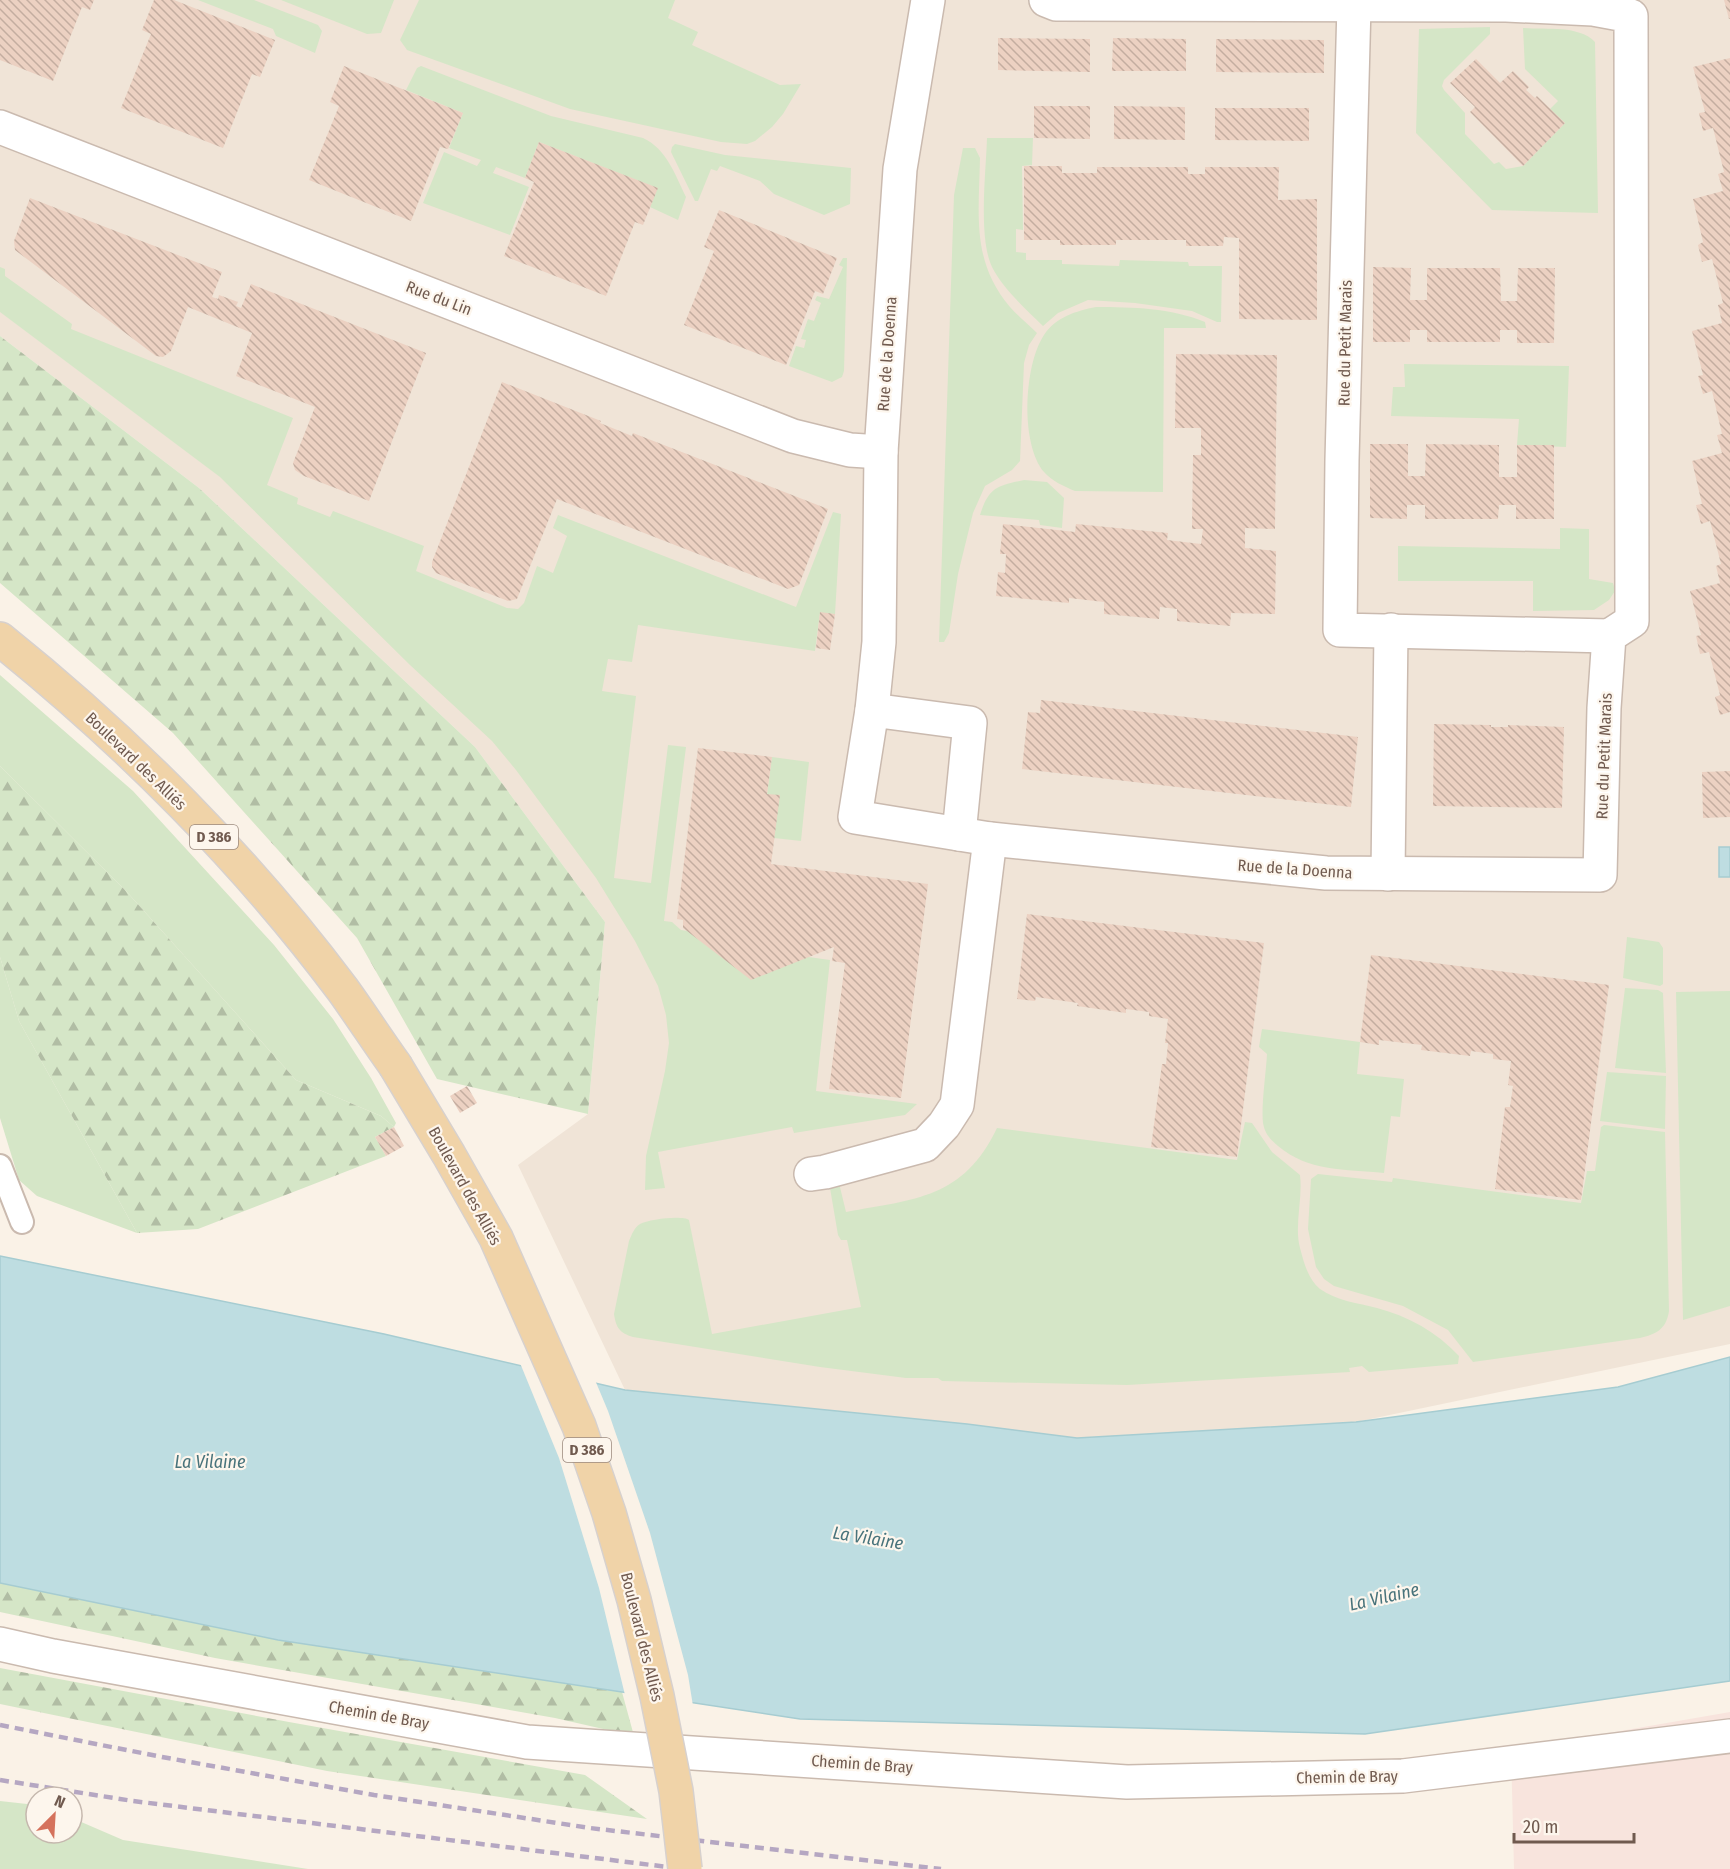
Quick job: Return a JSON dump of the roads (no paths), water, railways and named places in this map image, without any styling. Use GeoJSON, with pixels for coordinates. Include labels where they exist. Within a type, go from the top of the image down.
{"type":"FeatureCollection","features":[{"type":"Feature","properties":{"kind":"main road","name":"Boulevard des Alliés"},"geometry":{"type":"LineString","coordinates":[[0,639],[100,724],[201,823],[280,912],[328,972],[395,1065],[496,1238],[579,1426],[609,1513],[655,1685],[676,1791],[685,1869]]}},
{"type":"Feature","properties":{"kind":"street","name":"Rue de la Doenna"},"geometry":{"type":"LineString","coordinates":[[928,0],[900,169],[881,452],[879,642],[872,710],[855,818],[974,836],[1326,873],[1600,875]]}},
{"type":"Feature","properties":{"kind":"street"},"geometry":{"type":"LineString","coordinates":[[1046,0],[1056,4],[1354,4],[1630,8],[1632,621],[1609,636]]}},
{"type":"Feature","properties":{"kind":"street","name":"Rue du Petit Marais"},"geometry":{"type":"LineString","coordinates":[[1354,4],[1342,460],[1340,630],[1609,636],[1604,708],[1600,875]]}},
{"type":"Feature","properties":{"kind":"street","name":"Rue du Lin"},"geometry":{"type":"LineString","coordinates":[[0,128],[793,436],[850,450],[881,452]]}},
{"type":"Feature","properties":{"kind":"street"},"geometry":{"type":"LineString","coordinates":[[1388,874],[1391,630]]}},
{"type":"Feature","properties":{"kind":"street"},"geometry":{"type":"LineString","coordinates":[[811,1174],[925,1145],[944,1125],[957,1105],[974,836],[970,723],[872,710]]}},
{"type":"Feature","properties":{"kind":"street","name":"Chemin de Bray"},"geometry":{"type":"LineString","coordinates":[[0,1644],[65,1658],[527,1742],[1127,1782],[1403,1776],[1730,1736]]}},
{"type":"Feature","properties":{"kind":"lane"},"geometry":{"type":"LineString","coordinates":[[0,1166],[22,1222]]}},
{"type":"Feature","properties":{"kind":"water"},"geometry":{"type":"Polygon","coordinates":[[[1719,847],[1730,847],[1730,877],[1719,877],[1719,847]]]}},
{"type":"Feature","properties":{"kind":"water","name":"La Vilaine"},"geometry":{"type":"Polygon","coordinates":[[[0,1256],[384,1334],[625,1390],[967,1424],[1077,1438],[1356,1422],[1618,1387],[1730,1357],[1730,1681],[1365,1734],[800,1719],[278,1640],[0,1583],[0,1256]]]}},
{"type":"Feature","properties":{"kind":"railway"},"geometry":{"type":"LineString","coordinates":[[0,1725],[374,1795],[590,1828],[941,1869]]}},
{"type":"Feature","properties":{"kind":"railway"},"geometry":{"type":"LineString","coordinates":[[0,1780],[133,1801],[684,1869]]}}]}
